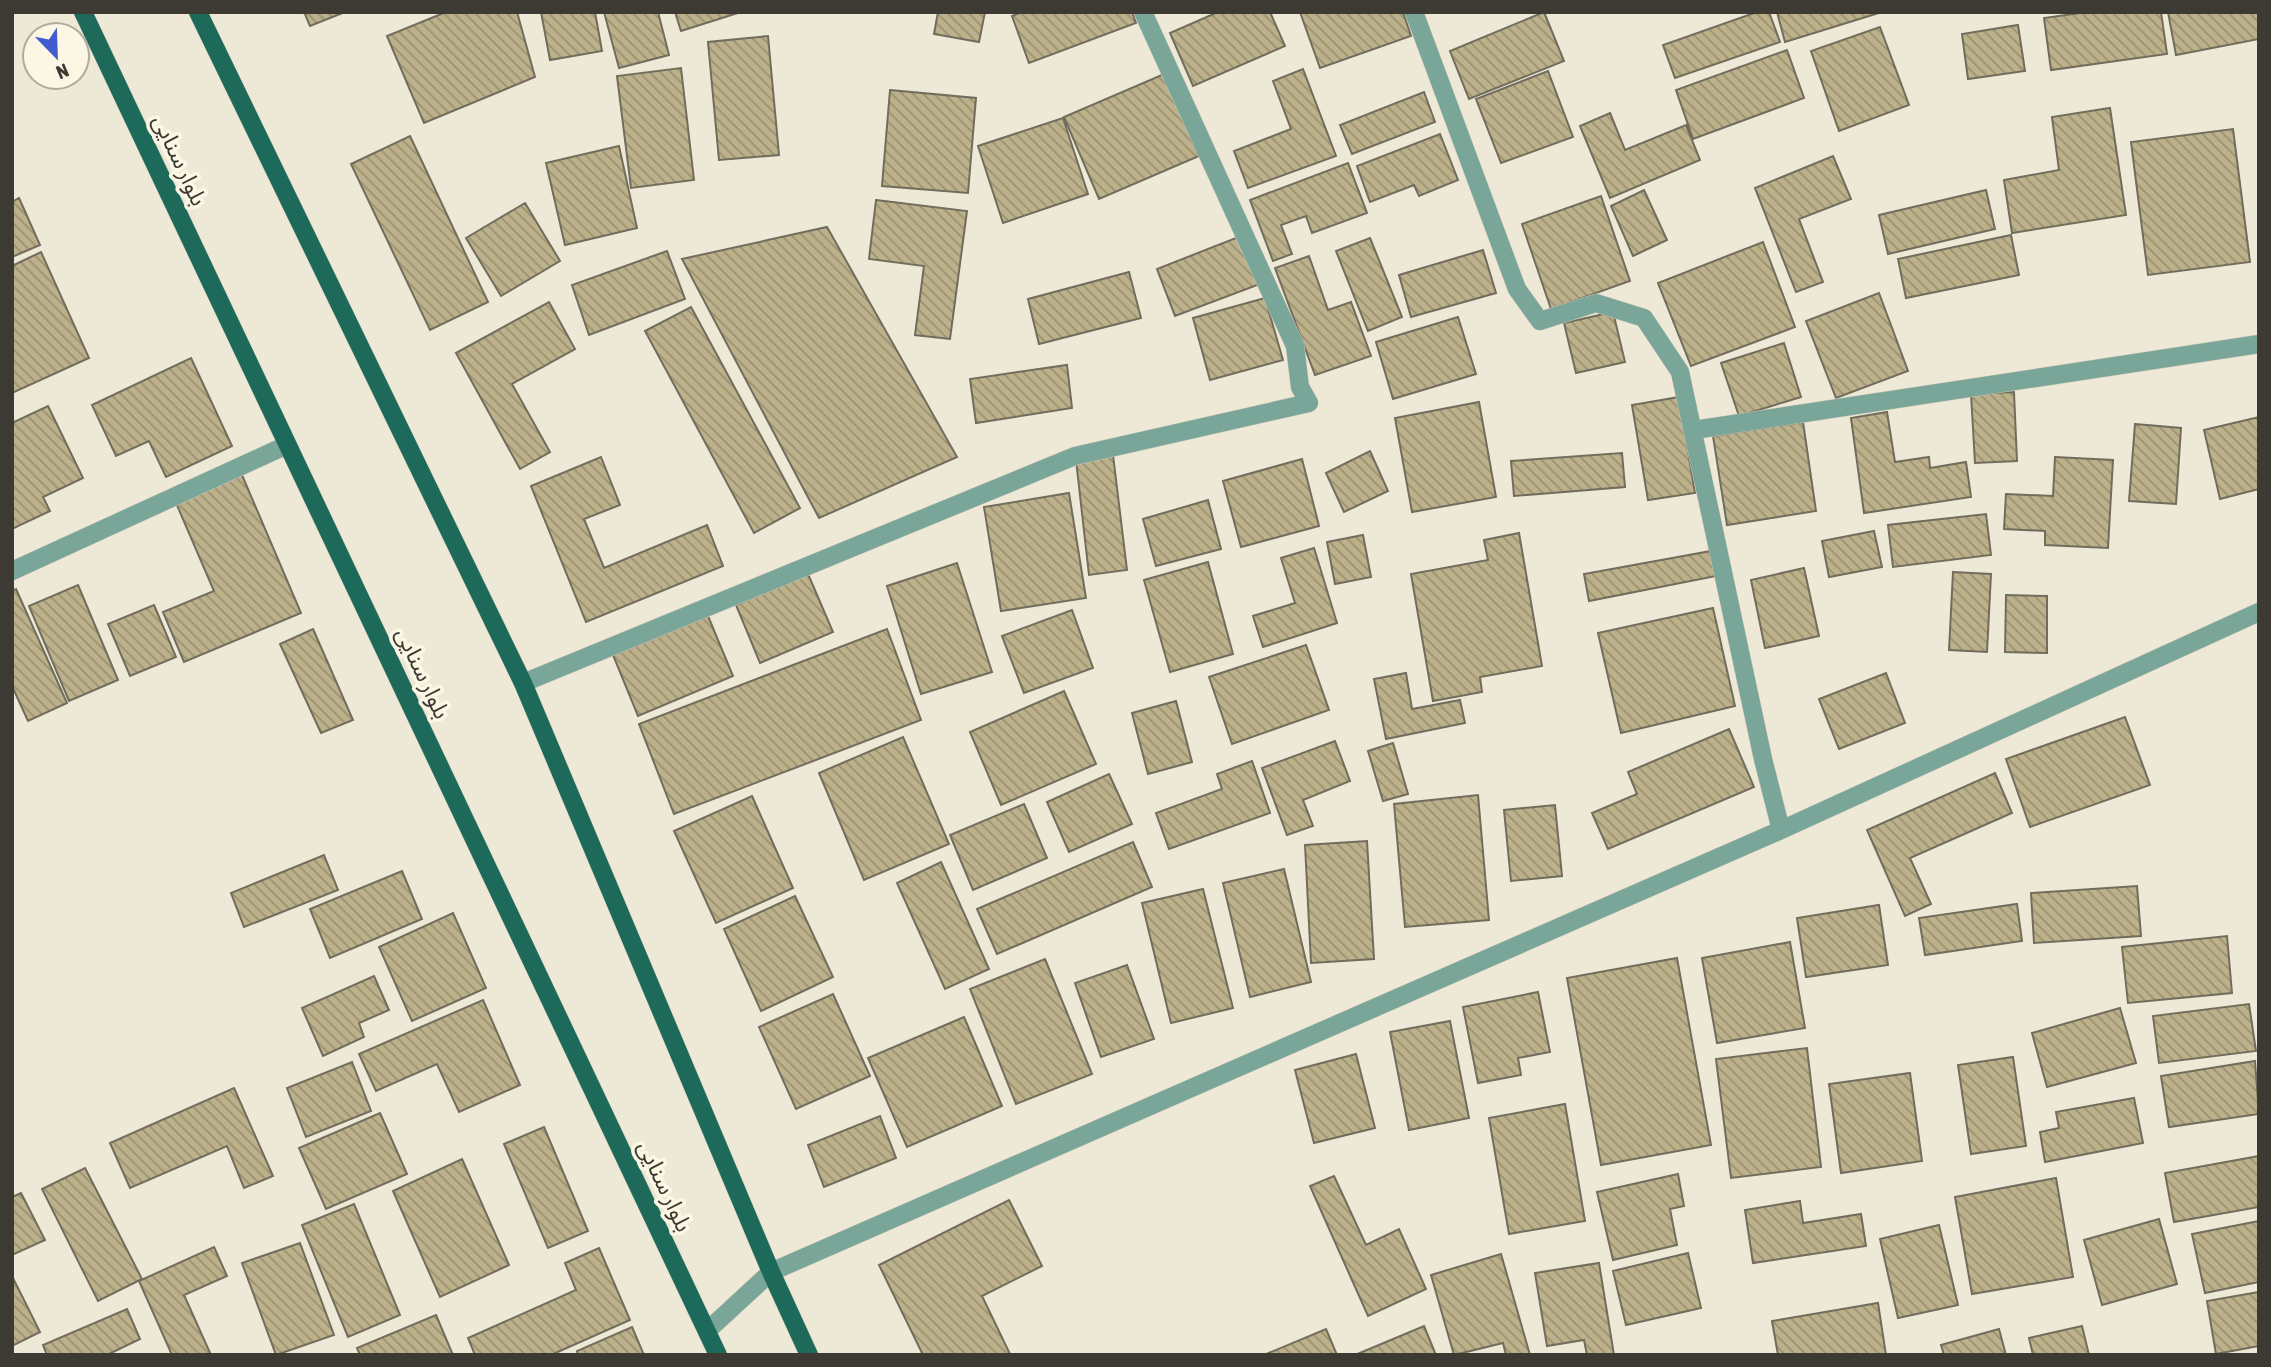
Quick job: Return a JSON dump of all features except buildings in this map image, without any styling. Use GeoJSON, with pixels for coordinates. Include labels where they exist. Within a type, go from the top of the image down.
{"type":"FeatureCollection","features":[{"type":"Feature","properties":{"kind":"main road","name":"بلوار سنایی"},"geometry":{"type":"LineString","coordinates":[[83,12],[718,1355]]}},
{"type":"Feature","properties":{"kind":"main road"},"geometry":{"type":"LineString","coordinates":[[198,12],[523,683],[771,1272],[809,1355]]}},
{"type":"Feature","properties":{"kind":"street"},"geometry":{"type":"LineString","coordinates":[[523,683],[1075,456],[1309,402],[1300,387],[1295,346],[1143,12]]}},
{"type":"Feature","properties":{"kind":"street"},"geometry":{"type":"LineString","coordinates":[[1413,12],[1517,289],[1540,321],[1596,303],[1644,318],[1679,372],[1694,430],[1763,759],[1781,830]]}},
{"type":"Feature","properties":{"kind":"street"},"geometry":{"type":"LineString","coordinates":[[1694,430],[2259,344]]}},
{"type":"Feature","properties":{"kind":"street"},"geometry":{"type":"LineString","coordinates":[[12,571],[287,444]]}},
{"type":"Feature","properties":{"kind":"street"},"geometry":{"type":"LineString","coordinates":[[707,1331],[771,1272],[1781,830],[2259,612]]}}]}
